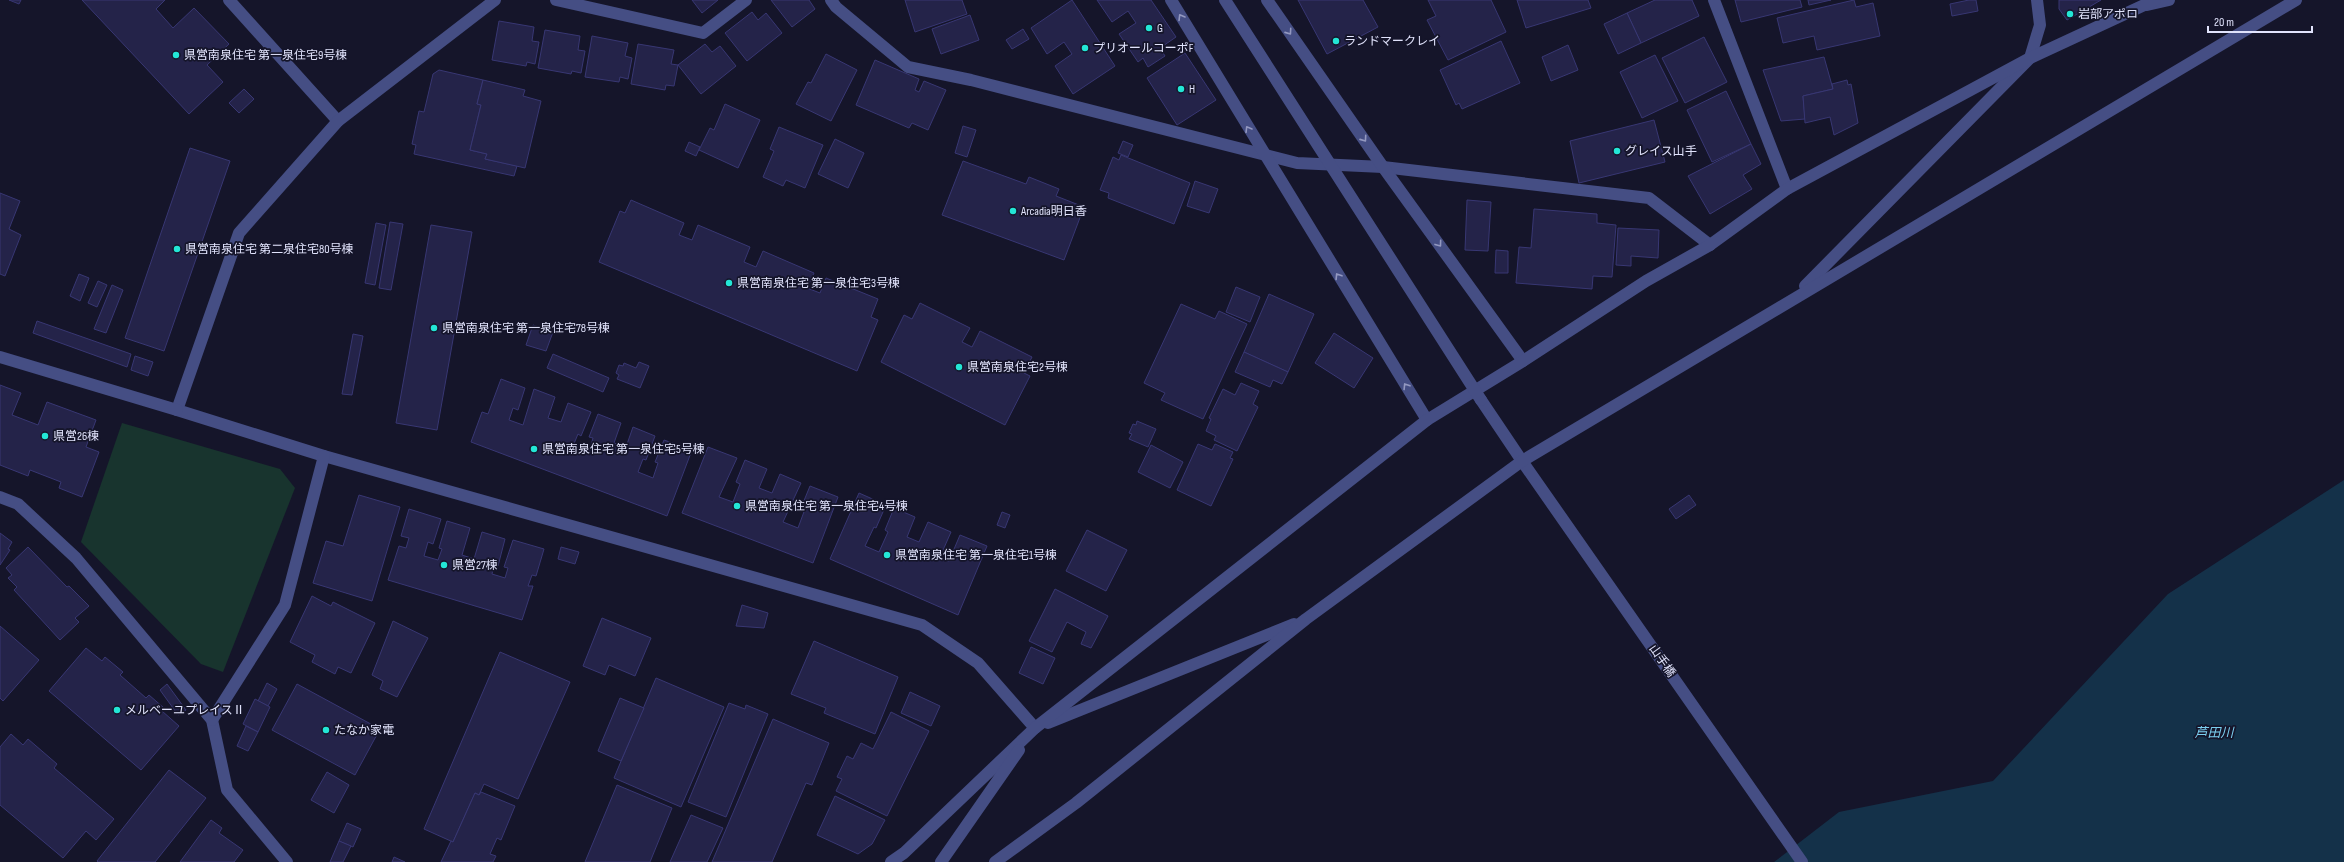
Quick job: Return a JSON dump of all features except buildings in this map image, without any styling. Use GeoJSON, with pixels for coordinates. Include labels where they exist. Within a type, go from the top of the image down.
{"type":"FeatureCollection","features":[{"type":"Feature","properties":{"kind":"street"},"geometry":{"type":"LineString","coordinates":[[229,0],[338,121]]}},
{"type":"Feature","properties":{"kind":"street"},"geometry":{"type":"LineString","coordinates":[[177,410],[239,233],[338,121],[496,0]]}},
{"type":"Feature","properties":{"kind":"street"},"geometry":{"type":"LineString","coordinates":[[556,0],[703,33],[746,0]]}},
{"type":"Feature","properties":{"kind":"street"},"geometry":{"type":"LineString","coordinates":[[831,0],[836,7],[908,67],[971,80],[1297,163],[1383,167],[1649,198],[1710,245]]}},
{"type":"Feature","properties":{"kind":"street"},"geometry":{"type":"LineString","coordinates":[[1171,0],[1263,154],[1427,420]]}},
{"type":"Feature","properties":{"kind":"street","name":"山手橋"},"geometry":{"type":"LineString","coordinates":[[1225,0],[1522,461],[1802,862]]}},
{"type":"Feature","properties":{"kind":"street"},"geometry":{"type":"LineString","coordinates":[[1267,0],[1383,167],[1523,360]]}},
{"type":"Feature","properties":{"kind":"street"},"geometry":{"type":"LineString","coordinates":[[1714,0],[1787,189]]}},
{"type":"Feature","properties":{"kind":"street"},"geometry":{"type":"LineString","coordinates":[[1793,298],[2030,58],[2040,25],[2037,0]]}},
{"type":"Feature","properties":{"kind":"street"},"geometry":{"type":"LineString","coordinates":[[891,862],[904,853],[1035,728],[1427,420],[1646,281],[1710,245],[1787,189],[2030,58],[2150,3],[2169,0]]}},
{"type":"Feature","properties":{"kind":"street"},"geometry":{"type":"LineString","coordinates":[[995,862],[1083,798],[1306,619],[1522,461],[1793,298],[2296,0]]}},
{"type":"Feature","properties":{"kind":"street"},"geometry":{"type":"LineString","coordinates":[[0,357],[324,456],[922,625],[978,663],[1035,728]]}},
{"type":"Feature","properties":{"kind":"street"},"geometry":{"type":"LineString","coordinates":[[212,720],[285,606],[324,456]]}},
{"type":"Feature","properties":{"kind":"street"},"geometry":{"type":"LineString","coordinates":[[0,496],[18,504],[76,558],[212,720],[227,790],[287,862]]}},
{"type":"Feature","properties":{"kind":"street"},"geometry":{"type":"LineString","coordinates":[[941,862],[1035,728],[1306,619]]}},
{"type":"Feature","properties":{"kind":"green space"},"geometry":{"type":"Polygon","coordinates":[[[122,423],[280,469],[295,488],[223,672],[201,664],[81,542],[122,423]]]}},
{"type":"Feature","properties":{"kind":"water","name":"芦田川"},"geometry":{"type":"Polygon","coordinates":[[[2344,480],[2344,862],[1774,862],[1839,812],[1993,781],[2168,594],[2344,480]]]}},
{"type":"Feature","properties":{"kind":"place","name":"岩部アポロ"},"geometry":{"type":"Point","coordinates":[2070,14]}},
{"type":"Feature","properties":{"kind":"place","name":"G"},"geometry":{"type":"Point","coordinates":[1149,28]}},
{"type":"Feature","properties":{"kind":"place","name":"ランドマークレイ"},"geometry":{"type":"Point","coordinates":[1336,41]}},
{"type":"Feature","properties":{"kind":"place","name":"プリオールコーポF"},"geometry":{"type":"Point","coordinates":[1085,48]}},
{"type":"Feature","properties":{"kind":"place","name":"県営南泉住宅 第一泉住宅9号棟"},"geometry":{"type":"Point","coordinates":[176,55]}},
{"type":"Feature","properties":{"kind":"place","name":"H"},"geometry":{"type":"Point","coordinates":[1181,89]}},
{"type":"Feature","properties":{"kind":"place","name":"グレイス山手"},"geometry":{"type":"Point","coordinates":[1617,151]}},
{"type":"Feature","properties":{"kind":"place","name":"Arcadia明日香"},"geometry":{"type":"Point","coordinates":[1013,211]}},
{"type":"Feature","properties":{"kind":"place","name":"県営南泉住宅 第二泉住宅80号棟"},"geometry":{"type":"Point","coordinates":[177,249]}},
{"type":"Feature","properties":{"kind":"place","name":"県営南泉住宅 第一泉住宅3号棟"},"geometry":{"type":"Point","coordinates":[729,283]}},
{"type":"Feature","properties":{"kind":"place","name":"県営南泉住宅 第一泉住宅78号棟"},"geometry":{"type":"Point","coordinates":[434,328]}},
{"type":"Feature","properties":{"kind":"place","name":"県営南泉住宅2号棟"},"geometry":{"type":"Point","coordinates":[959,367]}},
{"type":"Feature","properties":{"kind":"place","name":"県営26棟"},"geometry":{"type":"Point","coordinates":[45,436]}},
{"type":"Feature","properties":{"kind":"place","name":"県営南泉住宅 第一泉住宅5号棟"},"geometry":{"type":"Point","coordinates":[534,449]}},
{"type":"Feature","properties":{"kind":"place","name":"県営南泉住宅 第一泉住宅4号棟"},"geometry":{"type":"Point","coordinates":[737,506]}},
{"type":"Feature","properties":{"kind":"place","name":"県営南泉住宅 第一泉住宅1号棟"},"geometry":{"type":"Point","coordinates":[887,555]}},
{"type":"Feature","properties":{"kind":"place","name":"県営27棟"},"geometry":{"type":"Point","coordinates":[444,565]}},
{"type":"Feature","properties":{"kind":"place","name":"メルベーユプレイスⅡ"},"geometry":{"type":"Point","coordinates":[117,710]}},
{"type":"Feature","properties":{"kind":"place","name":"たなか家電"},"geometry":{"type":"Point","coordinates":[326,730]}}]}
